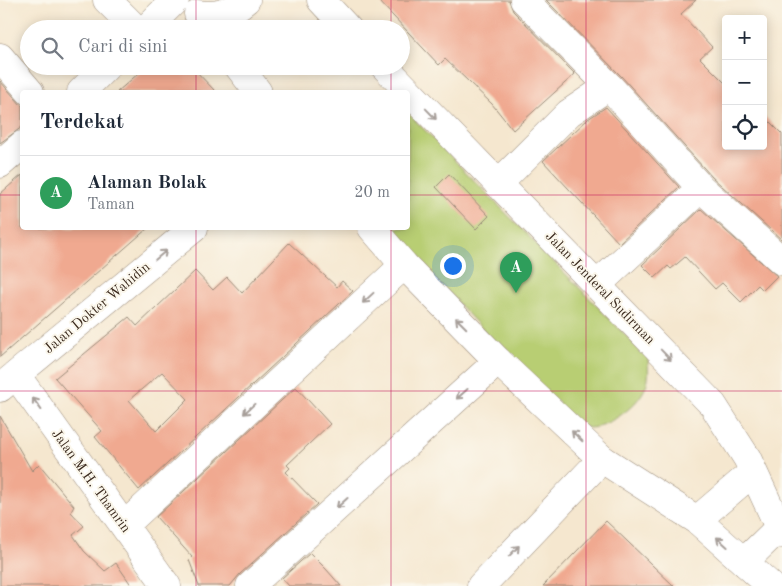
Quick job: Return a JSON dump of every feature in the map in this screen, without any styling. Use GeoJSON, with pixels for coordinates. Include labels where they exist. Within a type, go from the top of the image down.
{"type":"FeatureCollection","features":[{"type":"Feature","properties":{"kind":"main road"},"geometry":{"type":"LineString","coordinates":[[107,0],[127,20]]}},
{"type":"Feature","properties":{"kind":"main road"},"geometry":{"type":"LineString","coordinates":[[155,20],[175,0]]}},
{"type":"Feature","properties":{"kind":"main road"},"geometry":{"type":"LineString","coordinates":[[197,14],[217,16],[226,14],[246,0]]}},
{"type":"Feature","properties":{"kind":"main road"},"geometry":{"type":"LineString","coordinates":[[321,0],[340,20]]}},
{"type":"Feature","properties":{"kind":"main road"},"geometry":{"type":"LineString","coordinates":[[524,0],[608,86],[701,188],[782,261]]}},
{"type":"Feature","properties":{"kind":"main road"},"geometry":{"type":"LineString","coordinates":[[0,57],[28,90]]}},
{"type":"Feature","properties":{"kind":"main road"},"geometry":{"type":"LineString","coordinates":[[83,90],[99,75]]}},
{"type":"Feature","properties":{"kind":"main road"},"geometry":{"type":"LineString","coordinates":[[245,75],[256,90]]}},
{"type":"Feature","properties":{"kind":"main road","name":"Jalan Jenderal Sudirman"},"geometry":{"type":"LineString","coordinates":[[393,75],[407,90]]}},
{"type":"Feature","properties":{"kind":"main road"},"geometry":{"type":"LineString","coordinates":[[498,184],[569,113],[608,86]]}},
{"type":"Feature","properties":{"kind":"main road","name":"Jalan Jenderal Sudirman"},"geometry":{"type":"LineString","coordinates":[[410,93],[713,404],[734,436],[781,529]]}},
{"type":"Feature","properties":{"kind":"main road"},"geometry":{"type":"LineString","coordinates":[[0,164],[20,147]]}},
{"type":"Feature","properties":{"kind":"main road"},"geometry":{"type":"LineString","coordinates":[[597,285],[701,188]]}},
{"type":"Feature","properties":{"kind":"main road","name":"Jalan Dokter Wahidin"},"geometry":{"type":"LineString","coordinates":[[8,382],[192,230]]}},
{"type":"Feature","properties":{"kind":"main road"},"geometry":{"type":"LineString","coordinates":[[374,230],[404,265],[498,361],[602,460],[697,520],[771,586]]}},
{"type":"Feature","properties":{"kind":"main road"},"geometry":{"type":"LineString","coordinates":[[124,526],[404,265]]}},
{"type":"Feature","properties":{"kind":"main road"},"geometry":{"type":"LineString","coordinates":[[250,586],[498,361]]}},
{"type":"Feature","properties":{"kind":"main road","name":"Jalan M.H. Thamrin"},"geometry":{"type":"LineString","coordinates":[[8,382],[124,526],[167,586]]}},
{"type":"Feature","properties":{"kind":"main road"},"geometry":{"type":"LineString","coordinates":[[481,586],[602,460]]}},
{"type":"Feature","properties":{"kind":"main road"},"geometry":{"type":"LineString","coordinates":[[697,520],[753,472]]}},
{"type":"Feature","properties":{"kind":"main road"},"geometry":{"type":"LineString","coordinates":[[744,562],[781,529]]}},
{"type":"Feature","properties":{"kind":"green space"},"geometry":{"type":"Polygon","coordinates":[[[410,115],[648,358],[646,386],[642,395],[629,409],[613,420],[596,427],[576,426],[387,230],[410,230],[410,115]]]}},
{"type":"Feature","properties":{"kind":"building"},"geometry":{"type":"Polygon","coordinates":[[[378,0],[509,0],[513,11],[575,74],[513,130],[492,104],[445,59],[439,65],[410,34],[410,20],[397,20],[378,0]]]}},
{"type":"Feature","properties":{"kind":"building"},"geometry":{"type":"Polygon","coordinates":[[[546,0],[696,0],[681,14],[712,47],[700,58],[722,80],[722,150],[767,150],[767,119],[782,134],[782,240],[712,177],[621,76],[546,0]]]}},
{"type":"Feature","properties":{"kind":"building"},"geometry":{"type":"Polygon","coordinates":[[[137,75],[200,75],[214,90],[119,90],[137,75]]]}},
{"type":"Feature","properties":{"kind":"building"},"geometry":{"type":"Polygon","coordinates":[[[0,81],[20,104],[20,128],[0,143],[0,81]]]}},
{"type":"Feature","properties":{"kind":"building"},"geometry":{"type":"Polygon","coordinates":[[[606,107],[679,187],[619,243],[543,161],[588,119],[606,107]]]}},
{"type":"Feature","properties":{"kind":"building"},"geometry":{"type":"Polygon","coordinates":[[[449,174],[489,216],[476,229],[436,187],[449,174]]]}},
{"type":"Feature","properties":{"kind":"building"},"geometry":{"type":"Polygon","coordinates":[[[20,177],[20,230],[146,230],[0,357],[0,194],[20,177]]]}},
{"type":"Feature","properties":{"kind":"building"},"geometry":{"type":"Polygon","coordinates":[[[701,209],[777,276],[763,290],[758,285],[741,302],[722,283],[715,289],[685,257],[671,269],[668,266],[655,278],[642,265],[701,209]]]}},
{"type":"Feature","properties":{"kind":"building"},"geometry":{"type":"Polygon","coordinates":[[[289,243],[337,287],[342,281],[353,291],[139,490],[95,437],[102,431],[55,378],[129,317],[137,326],[195,271],[213,290],[227,277],[242,293],[289,243]],[[162,372],[129,400],[156,431],[188,399],[162,372]]]}},
{"type":"Feature","properties":{"kind":"building"},"geometry":{"type":"Polygon","coordinates":[[[296,387],[330,424],[287,465],[290,468],[286,472],[317,504],[240,574],[230,586],[199,586],[189,560],[192,557],[156,517],[296,387]]]}},
{"type":"Feature","properties":{"kind":"building"},"geometry":{"type":"Polygon","coordinates":[[[0,416],[32,471],[39,464],[74,506],[71,512],[84,526],[73,535],[84,551],[105,571],[116,563],[132,586],[0,586],[0,416]]]}},
{"type":"Feature","properties":{"kind":"building"},"geometry":{"type":"Polygon","coordinates":[[[606,521],[674,586],[543,586],[606,521]]]}},
{"type":"Feature","properties":{"kind":"building"},"geometry":{"type":"Polygon","coordinates":[[[310,553],[341,586],[289,586],[282,578],[310,553]]]}},
{"type":"Feature","properties":{"kind":"place","name":"Alaman Bolak"},"geometry":{"type":"Point","coordinates":[516,293]}}]}
